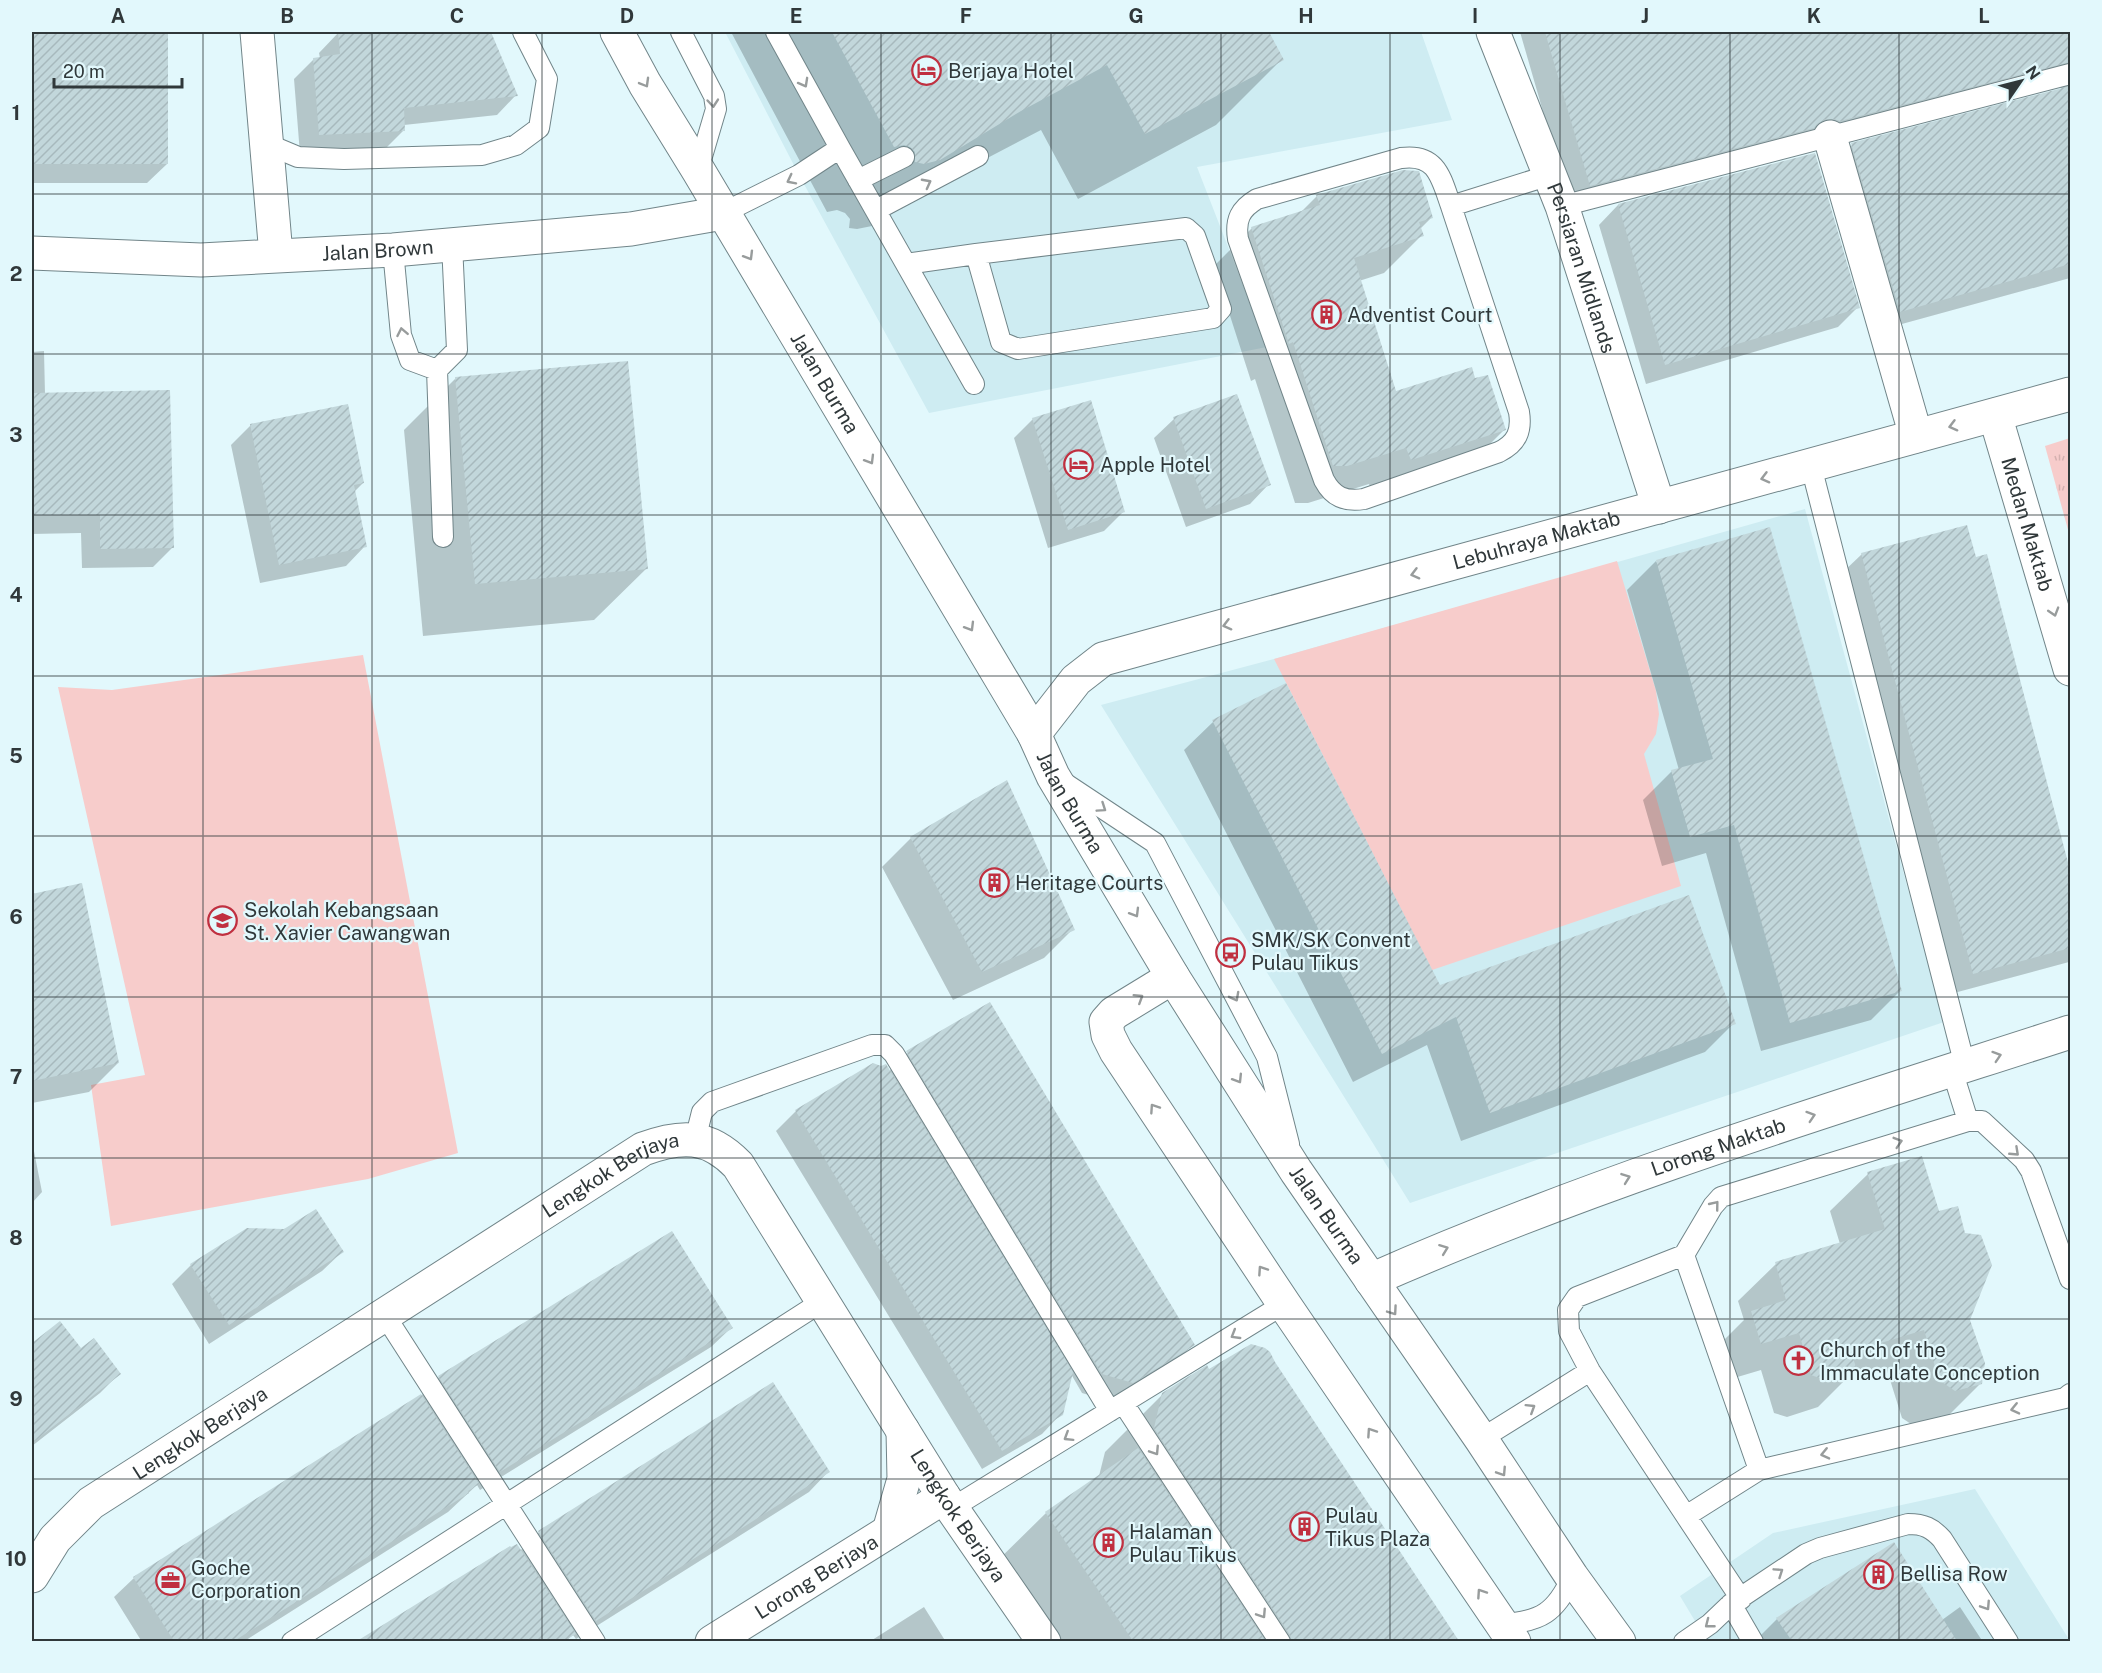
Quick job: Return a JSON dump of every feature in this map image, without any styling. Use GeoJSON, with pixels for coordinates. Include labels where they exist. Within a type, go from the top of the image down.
{"type":"FeatureCollection","features":[{"type":"Feature","properties":{"kind":"street"},"geometry":{"type":"LineString","coordinates":[[257,32],[276,255]]}},
{"type":"Feature","properties":{"kind":"street","name":"Jalan Burma"},"geometry":{"type":"LineString","coordinates":[[617,32],[645,84],[1034,734],[1053,776],[1173,977],[1296,1171],[1481,1439],[1572,1577],[1619,1641]]}},
{"type":"Feature","properties":{"kind":"street","name":"Persiaran Midlands"},"geometry":{"type":"LineString","coordinates":[[1493,32],[1562,206],[1659,507]]}},
{"type":"Feature","properties":{"kind":"street"},"geometry":{"type":"LineString","coordinates":[[1830,137],[1916,436]]}},
{"type":"Feature","properties":{"kind":"street","name":"Jalan Brown"},"geometry":{"type":"LineString","coordinates":[[32,253],[201,260],[393,250],[631,229],[723,213]]}},
{"type":"Feature","properties":{"kind":"street","name":"Lebuhraya Maktab"},"geometry":{"type":"LineString","coordinates":[[1034,734],[1076,680],[1103,659],[2070,394]]}},
{"type":"Feature","properties":{"kind":"street","name":"Medan Maktab"},"geometry":{"type":"LineString","coordinates":[[1995,415],[2070,669]]}},
{"type":"Feature","properties":{"kind":"street"},"geometry":{"type":"LineString","coordinates":[[1173,977],[1114,1013],[1106,1022],[1108,1035],[1116,1051],[1284,1304],[1508,1633]]}},
{"type":"Feature","properties":{"kind":"street","name":"Lorong Maktab"},"geometry":{"type":"LineString","coordinates":[[1371,1280],[1420,1258],[1625,1178],[2070,1032]]}},
{"type":"Feature","properties":{"kind":"street","name":"Lengkok Berjaya"},"geometry":{"type":"LineString","coordinates":[[32,1576],[55,1539],[91,1503],[643,1149],[681,1138],[710,1144],[726,1152],[738,1165],[948,1502],[1044,1641]]}},
{"type":"Feature","properties":{"kind":"street","name":"Lorong Berjaya"},"geometry":{"type":"LineString","coordinates":[[889,1531],[904,1479],[903,1430]]}},
{"type":"Feature","properties":{"kind":"street","name":"Lorong Berjaya"},"geometry":{"type":"LineString","coordinates":[[712,1641],[889,1531],[948,1502]]}},
{"type":"Feature","properties":{"kind":"lane"},"geometry":{"type":"LineString","coordinates":[[267,144],[298,157],[344,159],[482,155],[516,145],[539,128],[547,79],[523,32]]}},
{"type":"Feature","properties":{"kind":"lane"},"geometry":{"type":"LineString","coordinates":[[681,32],[714,96],[716,109],[698,170]]}},
{"type":"Feature","properties":{"kind":"lane"},"geometry":{"type":"LineString","coordinates":[[776,32],[974,384]]}},
{"type":"Feature","properties":{"kind":"lane"},"geometry":{"type":"LineString","coordinates":[[1562,206],[2070,74]]}},
{"type":"Feature","properties":{"kind":"lane"},"geometry":{"type":"LineString","coordinates":[[723,213],[799,176],[840,148]]}},
{"type":"Feature","properties":{"kind":"lane"},"geometry":{"type":"LineString","coordinates":[[876,210],[978,156]]}},
{"type":"Feature","properties":{"kind":"lane"},"geometry":{"type":"LineString","coordinates":[[1413,156],[1425,159],[1435,167],[1451,206],[1519,411],[1521,424],[1518,436],[1511,446],[1500,452],[1364,499],[1351,501],[1340,498],[1329,490],[1324,480],[1238,239],[1236,227],[1239,215],[1246,205],[1257,198],[1413,156]]}},
{"type":"Feature","properties":{"kind":"lane"},"geometry":{"type":"LineString","coordinates":[[858,180],[903,157]]}},
{"type":"Feature","properties":{"kind":"lane"},"geometry":{"type":"LineString","coordinates":[[1451,206],[1550,175]]}},
{"type":"Feature","properties":{"kind":"lane"},"geometry":{"type":"LineString","coordinates":[[906,264],[976,255],[1186,228],[1196,236],[1221,309],[1214,318],[1018,349],[1000,342],[976,255]]}},
{"type":"Feature","properties":{"kind":"lane"},"geometry":{"type":"LineString","coordinates":[[443,537],[437,370],[457,350],[452,244]]}},
{"type":"Feature","properties":{"kind":"lane"},"geometry":{"type":"LineString","coordinates":[[393,250],[401,334],[410,360],[437,370]]}},
{"type":"Feature","properties":{"kind":"lane"},"geometry":{"type":"LineString","coordinates":[[1811,466],[1958,1068],[1968,1120]]}},
{"type":"Feature","properties":{"kind":"lane"},"geometry":{"type":"LineString","coordinates":[[1053,776],[1155,843],[1267,1057],[1296,1171]]}},
{"type":"Feature","properties":{"kind":"lane"},"geometry":{"type":"LineString","coordinates":[[695,1140],[702,1112],[712,1102],[872,1045],[885,1045],[894,1054],[1117,1407],[1280,1641]]}},
{"type":"Feature","properties":{"kind":"lane"},"geometry":{"type":"LineString","coordinates":[[1753,1641],[1736,1601],[1686,1515],[1590,1371],[1569,1331],[1568,1310],[1577,1297],[1684,1255],[1713,1206],[1721,1197],[1968,1120],[1982,1121],[2024,1160],[2031,1171],[2070,1279]]}},
{"type":"Feature","properties":{"kind":"lane"},"geometry":{"type":"LineString","coordinates":[[1684,1255],[1759,1470]]}},
{"type":"Feature","properties":{"kind":"lane"},"geometry":{"type":"LineString","coordinates":[[292,1641],[823,1301]]}},
{"type":"Feature","properties":{"kind":"lane"},"geometry":{"type":"LineString","coordinates":[[948,1502],[1117,1407],[1284,1304]]}},
{"type":"Feature","properties":{"kind":"lane"},"geometry":{"type":"LineString","coordinates":[[384,1314],[595,1641]]}},
{"type":"Feature","properties":{"kind":"lane"},"geometry":{"type":"LineString","coordinates":[[1481,1439],[1590,1371]]}},
{"type":"Feature","properties":{"kind":"lane"},"geometry":{"type":"LineString","coordinates":[[1686,1515],[1759,1470],[2064,1398],[2070,1394]]}},
{"type":"Feature","properties":{"kind":"lane"},"geometry":{"type":"LineString","coordinates":[[1684,1641],[1710,1624],[1736,1601],[1806,1554],[1820,1548],[1908,1524],[1922,1524],[1934,1530],[1942,1539],[2008,1641]]}},
{"type":"Feature","properties":{"kind":"lane"},"geometry":{"type":"LineString","coordinates":[[1508,1633],[1549,1612],[1563,1596],[1572,1577]]}},
{"type":"Feature","properties":{"kind":"shaded area"},"geometry":{"type":"Polygon","coordinates":[[[725,32],[1421,32],[1452,120],[1197,167],[1267,347],[929,413],[799,175],[725,32]]]}},
{"type":"Feature","properties":{"kind":"shaded area"},"geometry":{"type":"Polygon","coordinates":[[[1805,509],[1944,1022],[1410,1203],[1101,705],[1274,659],[1805,509]]]}},
{"type":"Feature","properties":{"kind":"shaded area"},"geometry":{"type":"Polygon","coordinates":[[[1975,1489],[2070,1641],[1707,1641],[1680,1596],[1773,1533],[1975,1489]]]}},
{"type":"Feature","properties":{"kind":"green space"},"geometry":{"type":"Polygon","coordinates":[[[2070,438],[2070,537],[2045,446],[2070,438]]]}},
{"type":"Feature","properties":{"kind":"green space"},"geometry":{"type":"Polygon","coordinates":[[[1617,561],[1656,691],[1659,714],[1656,734],[1644,754],[1681,886],[1432,970],[1274,659],[1617,561]]]}},
{"type":"Feature","properties":{"kind":"green space","name":"Sekolah Kebangsaan St. Xavier Cawangwan"},"geometry":{"type":"Polygon","coordinates":[[[363,655],[458,1153],[368,1179],[111,1226],[91,1085],[145,1075],[58,687],[112,690],[363,655]]]}},
{"type":"Feature","properties":{"kind":"building"},"geometry":{"type":"Polygon","coordinates":[[[33,32],[168,32],[168,164],[34,164],[33,32]]]}},
{"type":"Feature","properties":{"kind":"building"},"geometry":{"type":"Polygon","coordinates":[[[338,32],[491,32],[518,96],[404,108],[405,131],[319,135],[313,58],[340,54],[338,32]]]}},
{"type":"Feature","properties":{"kind":"building"},"geometry":{"type":"Polygon","coordinates":[[[832,32],[1269,32],[1284,60],[1145,134],[1107,65],[1021,111],[940,160],[924,164],[915,162],[915,152],[910,147],[904,145],[894,147],[832,32]]]}},
{"type":"Feature","properties":{"kind":"building"},"geometry":{"type":"Polygon","coordinates":[[[1545,32],[2070,32],[2070,62],[1840,121],[1825,119],[1814,128],[1590,186],[1545,32]]]}},
{"type":"Feature","properties":{"kind":"building"},"geometry":{"type":"Polygon","coordinates":[[[2070,86],[2070,264],[1900,312],[1851,143],[2070,86]]]}},
{"type":"Feature","properties":{"kind":"building"},"geometry":{"type":"Polygon","coordinates":[[[1815,153],[1860,308],[1665,365],[1618,204],[1815,153]]]}},
{"type":"Feature","properties":{"kind":"building","name":"Adventist Court"},"geometry":{"type":"Polygon","coordinates":[[[1403,170],[1419,171],[1433,218],[1419,222],[1424,236],[1354,258],[1396,391],[1472,367],[1475,378],[1488,375],[1506,430],[1411,460],[1406,448],[1347,466],[1333,466],[1293,342],[1289,344],[1251,227],[1320,205],[1316,195],[1403,170]]]}},
{"type":"Feature","properties":{"kind":"building"},"geometry":{"type":"Polygon","coordinates":[[[628,361],[648,569],[475,584],[455,377],[628,361]]]}},
{"type":"Feature","properties":{"kind":"building"},"geometry":{"type":"Polygon","coordinates":[[[170,390],[174,548],[100,549],[100,515],[32,515],[32,393],[170,390]]]}},
{"type":"Feature","properties":{"kind":"building"},"geometry":{"type":"Polygon","coordinates":[[[1237,394],[1271,485],[1206,509],[1173,417],[1237,394]]]}},
{"type":"Feature","properties":{"kind":"building","name":"Apple Hotel"},"geometry":{"type":"Polygon","coordinates":[[[1091,400],[1125,512],[1068,530],[1032,418],[1091,400]]]}},
{"type":"Feature","properties":{"kind":"building"},"geometry":{"type":"Polygon","coordinates":[[[348,404],[364,483],[354,485],[367,547],[279,565],[250,424],[348,404]]]}},
{"type":"Feature","properties":{"kind":"building"},"geometry":{"type":"Polygon","coordinates":[[[1967,525],[1976,557],[1987,554],[2070,870],[2070,948],[1973,974],[1861,553],[1967,525]]]}},
{"type":"Feature","properties":{"kind":"building"},"geometry":{"type":"Polygon","coordinates":[[[1770,527],[1902,991],[1790,1023],[1734,825],[1690,837],[1671,770],[1713,759],[1656,560],[1770,527]]]}},
{"type":"Feature","properties":{"kind":"building"},"geometry":{"type":"Polygon","coordinates":[[[1286,683],[1440,985],[1689,895],[1736,1024],[1490,1113],[1456,1017],[1382,1054],[1212,720],[1286,683]]]}},
{"type":"Feature","properties":{"kind":"building","name":"Heritage Courts"},"geometry":{"type":"Polygon","coordinates":[[[1007,780],[1075,930],[982,972],[910,837],[1007,780]]]}},
{"type":"Feature","properties":{"kind":"building"},"geometry":{"type":"Polygon","coordinates":[[[82,883],[119,1063],[32,1081],[32,894],[82,883]]]}},
{"type":"Feature","properties":{"kind":"building"},"geometry":{"type":"Polygon","coordinates":[[[990,1002],[1195,1345],[1133,1383],[1102,1374],[906,1051],[990,1002]]]}},
{"type":"Feature","properties":{"kind":"building"},"geometry":{"type":"Polygon","coordinates":[[[873,1063],[881,1066],[886,1064],[1073,1372],[1063,1415],[1002,1451],[795,1110],[873,1063]]]}},
{"type":"Feature","properties":{"kind":"building"},"geometry":{"type":"Polygon","coordinates":[[[1922,1156],[1939,1211],[1958,1206],[1965,1233],[1981,1235],[1992,1265],[1970,1320],[1985,1363],[1982,1384],[1955,1391],[1939,1380],[1924,1330],[1851,1352],[1857,1370],[1825,1380],[1811,1375],[1799,1333],[1761,1344],[1751,1311],[1786,1300],[1775,1262],[1885,1229],[1867,1172],[1922,1156]]]}},
{"type":"Feature","properties":{"kind":"building"},"geometry":{"type":"Polygon","coordinates":[[[316,1209],[344,1252],[229,1325],[190,1264],[247,1228],[284,1229],[316,1209]]]}},
{"type":"Feature","properties":{"kind":"building"},"geometry":{"type":"Polygon","coordinates":[[[672,1231],[733,1328],[500,1472],[438,1376],[672,1231]]]}},
{"type":"Feature","properties":{"kind":"building"},"geometry":{"type":"Polygon","coordinates":[[[60,1321],[81,1348],[94,1338],[121,1374],[32,1443],[32,1343],[60,1321]]]}},
{"type":"Feature","properties":{"kind":"building","name":"Pulau Tikus Plaza"},"geometry":{"type":"Polygon","coordinates":[[[1251,1344],[1270,1352],[1459,1641],[1292,1641],[1154,1428],[1162,1393],[1207,1365],[1209,1369],[1251,1344]]]}},
{"type":"Feature","properties":{"kind":"building"},"geometry":{"type":"Polygon","coordinates":[[[773,1382],[830,1472],[596,1621],[538,1531],[773,1382]]]}},
{"type":"Feature","properties":{"kind":"building"},"geometry":{"type":"Polygon","coordinates":[[[421,1394],[479,1484],[468,1491],[469,1493],[234,1641],[174,1641],[133,1577],[421,1394]]]}},
{"type":"Feature","properties":{"kind":"building","name":"Halaman Pulau Tikus"},"geometry":{"type":"Polygon","coordinates":[[[1138,1448],[1265,1641],[1133,1641],[1045,1512],[1138,1448]]]}},
{"type":"Feature","properties":{"kind":"building","name":"Bellisa Row"},"geometry":{"type":"Polygon","coordinates":[[[1894,1542],[1957,1641],[1792,1641],[1776,1618],[1894,1542]]]}},
{"type":"Feature","properties":{"kind":"building"},"geometry":{"type":"Polygon","coordinates":[[[517,1544],[576,1634],[563,1641],[357,1641],[510,1546],[517,1544]]]}},
{"type":"Feature","properties":{"kind":"place","name":"Berjaya Hotel"},"geometry":{"type":"Point","coordinates":[927,71]}},
{"type":"Feature","properties":{"kind":"place","name":"Adventist Court"},"geometry":{"type":"Point","coordinates":[1326,315]}},
{"type":"Feature","properties":{"kind":"place","name":"Apple Hotel"},"geometry":{"type":"Point","coordinates":[1079,465]}},
{"type":"Feature","properties":{"kind":"place","name":"Heritage Courts"},"geometry":{"type":"Point","coordinates":[994,883]}},
{"type":"Feature","properties":{"kind":"place","name":"Sekolah Kebangsaan St. Xavier Cawangwan"},"geometry":{"type":"Point","coordinates":[223,921]}},
{"type":"Feature","properties":{"kind":"place","name":"SMK/SK Convent Pulau Tikus"},"geometry":{"type":"Point","coordinates":[1230,952]}},
{"type":"Feature","properties":{"kind":"place","name":"Church of the Immaculate Conception"},"geometry":{"type":"Point","coordinates":[1799,1361]}},
{"type":"Feature","properties":{"kind":"place","name":"Pulau Tikus Plaza"},"geometry":{"type":"Point","coordinates":[1304,1527]}},
{"type":"Feature","properties":{"kind":"place","name":"Halaman Pulau Tikus"},"geometry":{"type":"Point","coordinates":[1108,1543]}},
{"type":"Feature","properties":{"kind":"place","name":"Bellisa Row"},"geometry":{"type":"Point","coordinates":[1879,1574]}},
{"type":"Feature","properties":{"kind":"place","name":"Goche Corporation"},"geometry":{"type":"Point","coordinates":[170,1580]}}]}
